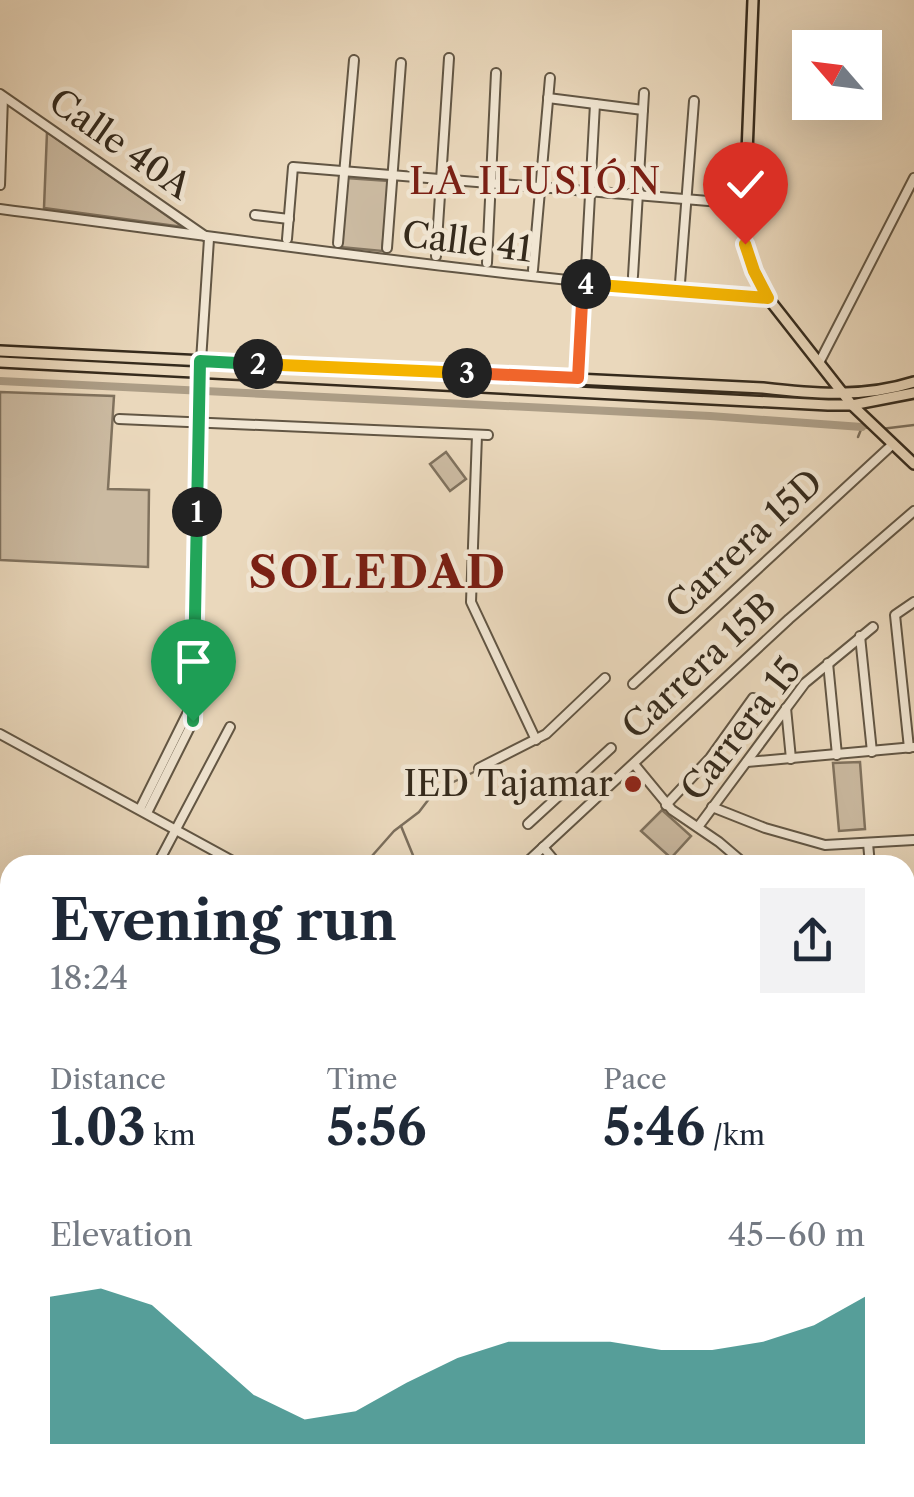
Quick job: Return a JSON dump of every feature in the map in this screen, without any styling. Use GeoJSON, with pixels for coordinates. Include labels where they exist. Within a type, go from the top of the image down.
{"type":"FeatureCollection","features":[{"type":"Feature","properties":{"kind":"main road"},"geometry":{"type":"LineString","coordinates":[[753,0],[745,244],[754,271],[768,298],[866,422],[914,464]]}},
{"type":"Feature","properties":{"kind":"main road"},"geometry":{"type":"LineString","coordinates":[[0,350],[578,378],[810,394],[844,395],[914,382]]}},
{"type":"Feature","properties":{"kind":"main road"},"geometry":{"type":"LineString","coordinates":[[0,362],[200,377],[852,405],[914,393]]}},
{"type":"Feature","properties":{"kind":"main road"},"geometry":{"type":"LineString","coordinates":[[810,394],[828,372]]}},
{"type":"Feature","properties":{"kind":"street"},"geometry":{"type":"LineString","coordinates":[[436,256],[449,58]]}},
{"type":"Feature","properties":{"kind":"street"},"geometry":{"type":"LineString","coordinates":[[338,243],[354,60]]}},
{"type":"Feature","properties":{"kind":"street"},"geometry":{"type":"LineString","coordinates":[[387,248],[402,62]]}},
{"type":"Feature","properties":{"kind":"street"},"geometry":{"type":"LineString","coordinates":[[486,263],[496,73]]}},
{"type":"Feature","properties":{"kind":"street"},"geometry":{"type":"LineString","coordinates":[[533,270],[550,78]]}},
{"type":"Feature","properties":{"kind":"street"},"geometry":{"type":"LineString","coordinates":[[632,276],[644,93]]}},
{"type":"Feature","properties":{"kind":"street"},"geometry":{"type":"LineString","coordinates":[[0,185],[2,96]]}},
{"type":"Feature","properties":{"kind":"street","name":"Calle 40A"},"geometry":{"type":"LineString","coordinates":[[2,96],[209,238]]}},
{"type":"Feature","properties":{"kind":"street"},"geometry":{"type":"LineString","coordinates":[[548,98],[643,110]]}},
{"type":"Feature","properties":{"kind":"street"},"geometry":{"type":"LineString","coordinates":[[680,282],[694,101]]}},
{"type":"Feature","properties":{"kind":"street"},"geometry":{"type":"LineString","coordinates":[[586,268],[595,104]]}},
{"type":"Feature","properties":{"kind":"street"},"geometry":{"type":"LineString","coordinates":[[287,239],[294,167],[745,204]]}},
{"type":"Feature","properties":{"kind":"street"},"geometry":{"type":"LineString","coordinates":[[820,361],[914,178]]}},
{"type":"Feature","properties":{"kind":"street","name":"Calle 41"},"geometry":{"type":"LineString","coordinates":[[0,209],[583,284],[768,298]]}},
{"type":"Feature","properties":{"kind":"street"},"geometry":{"type":"LineString","coordinates":[[255,215],[289,219]]}},
{"type":"Feature","properties":{"kind":"street"},"geometry":{"type":"LineString","coordinates":[[144,811],[191,711],[200,361],[209,238]]}},
{"type":"Feature","properties":{"kind":"street"},"geometry":{"type":"LineString","coordinates":[[578,378],[583,284]]}},
{"type":"Feature","properties":{"kind":"street"},"geometry":{"type":"LineString","coordinates":[[118,419],[488,435]]}},
{"type":"Feature","properties":{"kind":"street"},"geometry":{"type":"LineString","coordinates":[[477,435],[470,602],[536,740]]}},
{"type":"Feature","properties":{"kind":"street","name":"Carrera 15D"},"geometry":{"type":"LineString","coordinates":[[633,684],[893,444]]}},
{"type":"Feature","properties":{"kind":"street","name":"Carrera 15B"},"geometry":{"type":"LineString","coordinates":[[535,855],[799,610],[914,511]]}},
{"type":"Feature","properties":{"kind":"street"},"geometry":{"type":"LineString","coordinates":[[748,762],[912,748],[899,668],[896,615],[914,602]]}},
{"type":"Feature","properties":{"kind":"street","name":"Carrera 15"},"geometry":{"type":"LineString","coordinates":[[698,828],[804,684],[874,627]]}},
{"type":"Feature","properties":{"kind":"street"},"geometry":{"type":"LineString","coordinates":[[860,636],[872,752]]}},
{"type":"Feature","properties":{"kind":"street"},"geometry":{"type":"LineString","coordinates":[[828,663],[837,755]]}},
{"type":"Feature","properties":{"kind":"street"},"geometry":{"type":"LineString","coordinates":[[899,668],[914,666]]}},
{"type":"Feature","properties":{"kind":"street"},"geometry":{"type":"LineString","coordinates":[[479,768],[536,740],[605,678]]}},
{"type":"Feature","properties":{"kind":"street"},"geometry":{"type":"LineString","coordinates":[[666,805],[710,758],[753,698]]}},
{"type":"Feature","properties":{"kind":"street"},"geometry":{"type":"LineString","coordinates":[[786,706],[791,758]]}},
{"type":"Feature","properties":{"kind":"street"},"geometry":{"type":"LineString","coordinates":[[162,855],[230,728]]}},
{"type":"Feature","properties":{"kind":"street"},"geometry":{"type":"LineString","coordinates":[[0,734],[222,855]]}},
{"type":"Feature","properties":{"kind":"street"},"geometry":{"type":"LineString","coordinates":[[528,824],[610,748]]}},
{"type":"Feature","properties":{"kind":"street"},"geometry":{"type":"LineString","coordinates":[[634,764],[666,805],[733,855]]}},
{"type":"Feature","properties":{"kind":"street"},"geometry":{"type":"LineString","coordinates":[[712,807],[765,828],[825,845],[914,840]]}},
{"type":"Feature","properties":{"kind":"street"},"geometry":{"type":"LineString","coordinates":[[868,843],[869,855]]}},
{"type":"Feature","properties":{"kind":"street"},"geometry":{"type":"LineString","coordinates":[[543,848],[549,855]]}},
{"type":"Feature","properties":{"kind":"shaded area"},"geometry":{"type":"Polygon","coordinates":[[[47,132],[183,227],[44,208],[47,132]]]}},
{"type":"Feature","properties":{"kind":"shaded area"},"geometry":{"type":"Polygon","coordinates":[[[346,178],[389,181],[382,251],[340,247],[346,178]]]}},
{"type":"Feature","properties":{"kind":"shaded area"},"geometry":{"type":"Polygon","coordinates":[[[0,392],[114,396],[108,489],[149,490],[148,567],[0,560],[0,392]]]}},
{"type":"Feature","properties":{"kind":"shaded area"},"geometry":{"type":"Polygon","coordinates":[[[446,452],[466,479],[450,491],[430,464],[446,452]]]}},
{"type":"Feature","properties":{"kind":"shaded area"},"geometry":{"type":"Polygon","coordinates":[[[860,762],[865,829],[839,831],[833,763],[860,762]]]}},
{"type":"Feature","properties":{"kind":"shaded area"},"geometry":{"type":"Polygon","coordinates":[[[662,810],[691,836],[674,855],[668,855],[641,831],[662,810]]]}},
{"type":"Feature","properties":{"kind":"waterway"},"geometry":{"type":"LineString","coordinates":[[0,381],[862,427]]}},
{"type":"Feature","properties":{"kind":"waterway"},"geometry":{"type":"LineString","coordinates":[[881,429],[914,425]]}},
{"type":"Feature","properties":{"kind":"waterway"},"geometry":{"type":"LineString","coordinates":[[858,437],[862,427],[873,428]]}},
{"type":"Feature","properties":{"kind":"waterway"},"geometry":{"type":"LineString","coordinates":[[373,855],[394,831],[419,812],[435,791],[476,771]]}},
{"type":"Feature","properties":{"kind":"waterway"},"geometry":{"type":"LineString","coordinates":[[401,826],[413,855]]}},
{"type":"Feature","properties":{"kind":"place","name":"IED Tajamar"},"geometry":{"type":"Point","coordinates":[633,784]}},
{"type":"Feature","properties":{"kind":"district","name":"LA ILUSIÓN"},"geometry":{"type":"Point","coordinates":[536,181]}},
{"type":"Feature","properties":{"kind":"district","name":"SOLEDAD"},"geometry":{"type":"Point","coordinates":[378,572]}},
{"type":"Feature","properties":{"kind":"route"},"geometry":{"type":"LineString","coordinates":[[193,721],[200,361],[578,378],[583,284],[768,298],[745,244]]}}]}
